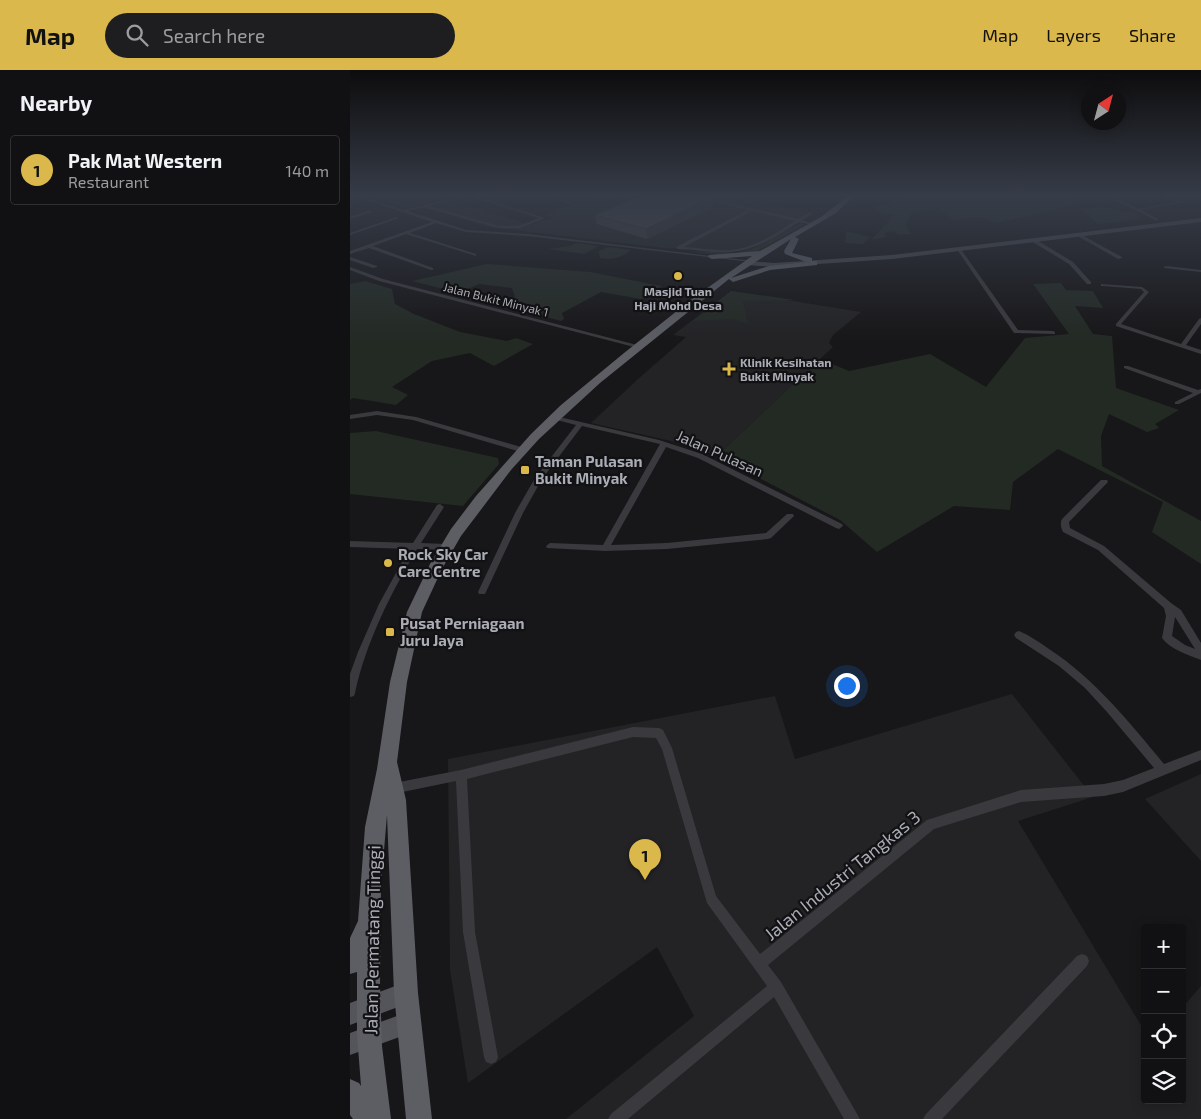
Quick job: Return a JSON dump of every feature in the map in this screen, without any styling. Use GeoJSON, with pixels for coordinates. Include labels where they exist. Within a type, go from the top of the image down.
{"type":"FeatureCollection","features":[{"type":"Feature","properties":{"kind":"highway"},"geometry":{"type":"LineString","coordinates":[[754,262],[767,250],[777,244]]}},
{"type":"Feature","properties":{"kind":"highway"},"geometry":{"type":"LineString","coordinates":[[712,290],[754,262],[786,244]]}},
{"type":"Feature","properties":{"kind":"highway"},"geometry":{"type":"LineString","coordinates":[[792,244],[788,251],[789,254],[812,261]]}},
{"type":"Feature","properties":{"kind":"highway"},"geometry":{"type":"LineString","coordinates":[[712,257],[742,256],[767,250]]}},
{"type":"Feature","properties":{"kind":"highway"},"geometry":{"type":"LineString","coordinates":[[712,290],[762,270],[812,261]]}},
{"type":"Feature","properties":{"kind":"highway","name":"Jalan Permatang Tinggi"},"geometry":{"type":"LineString","coordinates":[[378,1119],[360,1040],[359,1011],[369,921],[377,807],[388,762],[401,665],[417,605],[446,547],[484,496],[523,450],[596,380],[712,290]]}},
{"type":"Feature","properties":{"kind":"highway","name":"Jalan Permatang Tinggi"},"geometry":{"type":"LineString","coordinates":[[388,762],[394,788],[399,829],[408,1023],[419,1119]]}},
{"type":"Feature","properties":{"kind":"highway"},"geometry":{"type":"LineString","coordinates":[[350,963],[369,921]]}},
{"type":"Feature","properties":{"kind":"highway"},"geometry":{"type":"LineString","coordinates":[[350,1092],[368,1119]]}},
{"type":"Feature","properties":{"kind":"main road"},"geometry":{"type":"LineString","coordinates":[[812,261],[959,244]]}},
{"type":"Feature","properties":{"kind":"main road"},"geometry":{"type":"LineString","coordinates":[[754,262],[892,258],[1000,244]]}},
{"type":"Feature","properties":{"kind":"main road"},"geometry":{"type":"LineString","coordinates":[[359,1011],[406,993]]}},
{"type":"Feature","properties":{"kind":"main road"},"geometry":{"type":"LineString","coordinates":[[360,1040],[408,1023]]}},
{"type":"Feature","properties":{"kind":"street"},"geometry":{"type":"LineString","coordinates":[[350,253],[375,244]]}},
{"type":"Feature","properties":{"kind":"street"},"geometry":{"type":"LineString","coordinates":[[440,244],[474,255]]}},
{"type":"Feature","properties":{"kind":"street"},"geometry":{"type":"LineString","coordinates":[[604,244],[754,262]]}},
{"type":"Feature","properties":{"kind":"street"},"geometry":{"type":"LineString","coordinates":[[672,252],[686,244]]}},
{"type":"Feature","properties":{"kind":"street"},"geometry":{"type":"LineString","coordinates":[[680,247],[733,251],[756,244]]}},
{"type":"Feature","properties":{"kind":"street"},"geometry":{"type":"LineString","coordinates":[[1040,244],[1071,263],[1088,283]]}},
{"type":"Feature","properties":{"kind":"street"},"geometry":{"type":"LineString","coordinates":[[1095,244],[1120,258]]}},
{"type":"Feature","properties":{"kind":"street"},"geometry":{"type":"LineString","coordinates":[[369,246],[431,269]]}},
{"type":"Feature","properties":{"kind":"street"},"geometry":{"type":"LineString","coordinates":[[958,249],[1016,332],[1053,333]]}},
{"type":"Feature","properties":{"kind":"street"},"geometry":{"type":"LineString","coordinates":[[350,258],[375,267],[362,273]]}},
{"type":"Feature","properties":{"kind":"street"},"geometry":{"type":"LineString","coordinates":[[1166,267],[1201,271]]}},
{"type":"Feature","properties":{"kind":"street","name":"Jalan Bukit Minyak 1"},"geometry":{"type":"LineString","coordinates":[[350,268],[380,280],[638,346]]}},
{"type":"Feature","properties":{"kind":"street"},"geometry":{"type":"LineString","coordinates":[[1104,284],[1146,290],[1147,292],[1118,325],[1201,352]]}},
{"type":"Feature","properties":{"kind":"street"},"geometry":{"type":"LineString","coordinates":[[1182,346],[1201,320]]}},
{"type":"Feature","properties":{"kind":"street"},"geometry":{"type":"LineString","coordinates":[[1126,367],[1199,391]]}},
{"type":"Feature","properties":{"kind":"street"},"geometry":{"type":"LineString","coordinates":[[1177,403],[1199,391]]}},
{"type":"Feature","properties":{"kind":"street"},"geometry":{"type":"LineString","coordinates":[[350,416],[377,413],[414,418],[523,450]]}},
{"type":"Feature","properties":{"kind":"street","name":"Jalan Pulasan"},"geometry":{"type":"LineString","coordinates":[[555,418],[664,444],[705,458],[839,526]]}},
{"type":"Feature","properties":{"kind":"street"},"geometry":{"type":"LineString","coordinates":[[482,592],[539,478],[580,424]]}},
{"type":"Feature","properties":{"kind":"street"},"geometry":{"type":"LineString","coordinates":[[604,548],[664,444]]}},
{"type":"Feature","properties":{"kind":"street"},"geometry":{"type":"LineString","coordinates":[[1104,482],[1065,521],[1066,530],[1101,548],[1168,606],[1178,612],[1201,651]]}},
{"type":"Feature","properties":{"kind":"street"},"geometry":{"type":"LineString","coordinates":[[350,693],[359,663],[383,601],[413,547],[440,507]]}},
{"type":"Feature","properties":{"kind":"street"},"geometry":{"type":"LineString","coordinates":[[550,546],[604,548],[667,546],[768,536],[790,516]]}},
{"type":"Feature","properties":{"kind":"street"},"geometry":{"type":"LineString","coordinates":[[350,544],[446,547]]}},
{"type":"Feature","properties":{"kind":"street"},"geometry":{"type":"LineString","coordinates":[[1168,606],[1170,616],[1167,638],[1182,648],[1201,656]]}},
{"type":"Feature","properties":{"kind":"street"},"geometry":{"type":"LineString","coordinates":[[1019,635],[1056,658],[1099,696],[1163,771]]}},
{"type":"Feature","properties":{"kind":"street"},"geometry":{"type":"LineString","coordinates":[[394,788],[462,775],[633,732],[659,733],[667,748],[711,899],[776,987],[852,1119]]}},
{"type":"Feature","properties":{"kind":"street","name":"Jalan Industri Tangkas 3"},"geometry":{"type":"LineString","coordinates":[[760,963],[931,824],[1021,796],[1104,790],[1123,786],[1201,755]]}},
{"type":"Feature","properties":{"kind":"street"},"geometry":{"type":"LineString","coordinates":[[462,775],[469,932],[491,1057]]}},
{"type":"Feature","properties":{"kind":"street"},"geometry":{"type":"LineString","coordinates":[[931,1119],[1082,961]]}},
{"type":"Feature","properties":{"kind":"street"},"geometry":{"type":"LineString","coordinates":[[616,1119],[776,987]]}},
{"type":"Feature","properties":{"kind":"shaded area"},"geometry":{"type":"Polygon","coordinates":[[[584,244],[599,246],[584,254],[548,249],[584,244]]]}},
{"type":"Feature","properties":{"kind":"shaded area"},"geometry":{"type":"Polygon","coordinates":[[[631,244],[756,244],[733,251],[665,248],[631,244]]]}},
{"type":"Feature","properties":{"kind":"shaded area"},"geometry":{"type":"Polygon","coordinates":[[[762,244],[770,244],[756,252],[726,256],[687,251],[736,253],[762,244]]]}},
{"type":"Feature","properties":{"kind":"shaded area"},"geometry":{"type":"Polygon","coordinates":[[[608,247],[631,250],[617,258],[600,258],[599,251],[608,247]]]}},
{"type":"Feature","properties":{"kind":"shaded area"},"geometry":{"type":"Polygon","coordinates":[[[487,264],[590,272],[661,286],[659,294],[641,299],[601,292],[562,313],[564,319],[561,321],[500,305],[515,297],[512,288],[479,284],[459,293],[412,281],[487,264]]]}},
{"type":"Feature","properties":{"kind":"shaded area"},"geometry":{"type":"Polygon","coordinates":[[[365,281],[392,289],[395,304],[414,314],[460,332],[507,341],[516,338],[533,344],[494,366],[470,353],[432,361],[392,387],[408,395],[396,405],[353,398],[350,400],[350,284],[365,281]]]}},
{"type":"Feature","properties":{"kind":"shaded area"},"geometry":{"type":"Polygon","coordinates":[[[1061,283],[1066,290],[1093,291],[1103,308],[1075,306],[1093,334],[1112,336],[1116,388],[1179,410],[1155,424],[1159,428],[1147,432],[1109,414],[1101,436],[1102,466],[1201,521],[1201,564],[1152,532],[1163,502],[1058,449],[1013,482],[1010,510],[954,506],[877,552],[840,520],[717,456],[820,359],[849,371],[930,354],[986,387],[1025,338],[1069,334],[1033,284],[1061,283]]]}},
{"type":"Feature","properties":{"kind":"shaded area","name":"Klinik Kesihatan Bukit Minyak"},"geometry":{"type":"Polygon","coordinates":[[[731,291],[861,312],[833,335],[829,343],[833,347],[717,456],[671,441],[591,423],[686,337],[673,335],[731,291]]]}},
{"type":"Feature","properties":{"kind":"shaded area"},"geometry":{"type":"Polygon","coordinates":[[[731,291],[795,300],[743,301],[748,324],[732,319],[693,321],[731,291]]]}},
{"type":"Feature","properties":{"kind":"shaded area"},"geometry":{"type":"Polygon","coordinates":[[[376,431],[498,458],[499,464],[463,506],[350,494],[350,433],[376,431]]]}},
{"type":"Feature","properties":{"kind":"shaded area"},"geometry":{"type":"Polygon","coordinates":[[[1012,694],[1093,797],[1018,821],[1141,1025],[1141,1104],[1186,1104],[1186,1003],[1201,986],[1201,1119],[566,1119],[694,1016],[657,947],[468,1083],[450,970],[448,759],[775,696],[795,759],[1012,694]]]}},
{"type":"Feature","properties":{"kind":"shaded area"},"geometry":{"type":"Polygon","coordinates":[[[1201,774],[1201,861],[1145,799],[1201,774]]]}},
{"type":"Feature","properties":{"kind":"place","name":"Masjid Tuan Haji Mohd Desa"},"geometry":{"type":"Point","coordinates":[678,276]}},
{"type":"Feature","properties":{"kind":"place","name":"Klinik Kesihatan Bukit Minyak"},"geometry":{"type":"Point","coordinates":[729,369]}},
{"type":"Feature","properties":{"kind":"place","name":"Taman Pulasan Bukit Minyak"},"geometry":{"type":"Point","coordinates":[525,470]}},
{"type":"Feature","properties":{"kind":"place","name":"Rock Sky Car Care Centre"},"geometry":{"type":"Point","coordinates":[388,563]}},
{"type":"Feature","properties":{"kind":"place","name":"Pusat Perniagaan Juru Jaya"},"geometry":{"type":"Point","coordinates":[390,632]}},
{"type":"Feature","properties":{"kind":"place","name":"Pak Mat Western"},"geometry":{"type":"Point","coordinates":[645,880]}}]}
